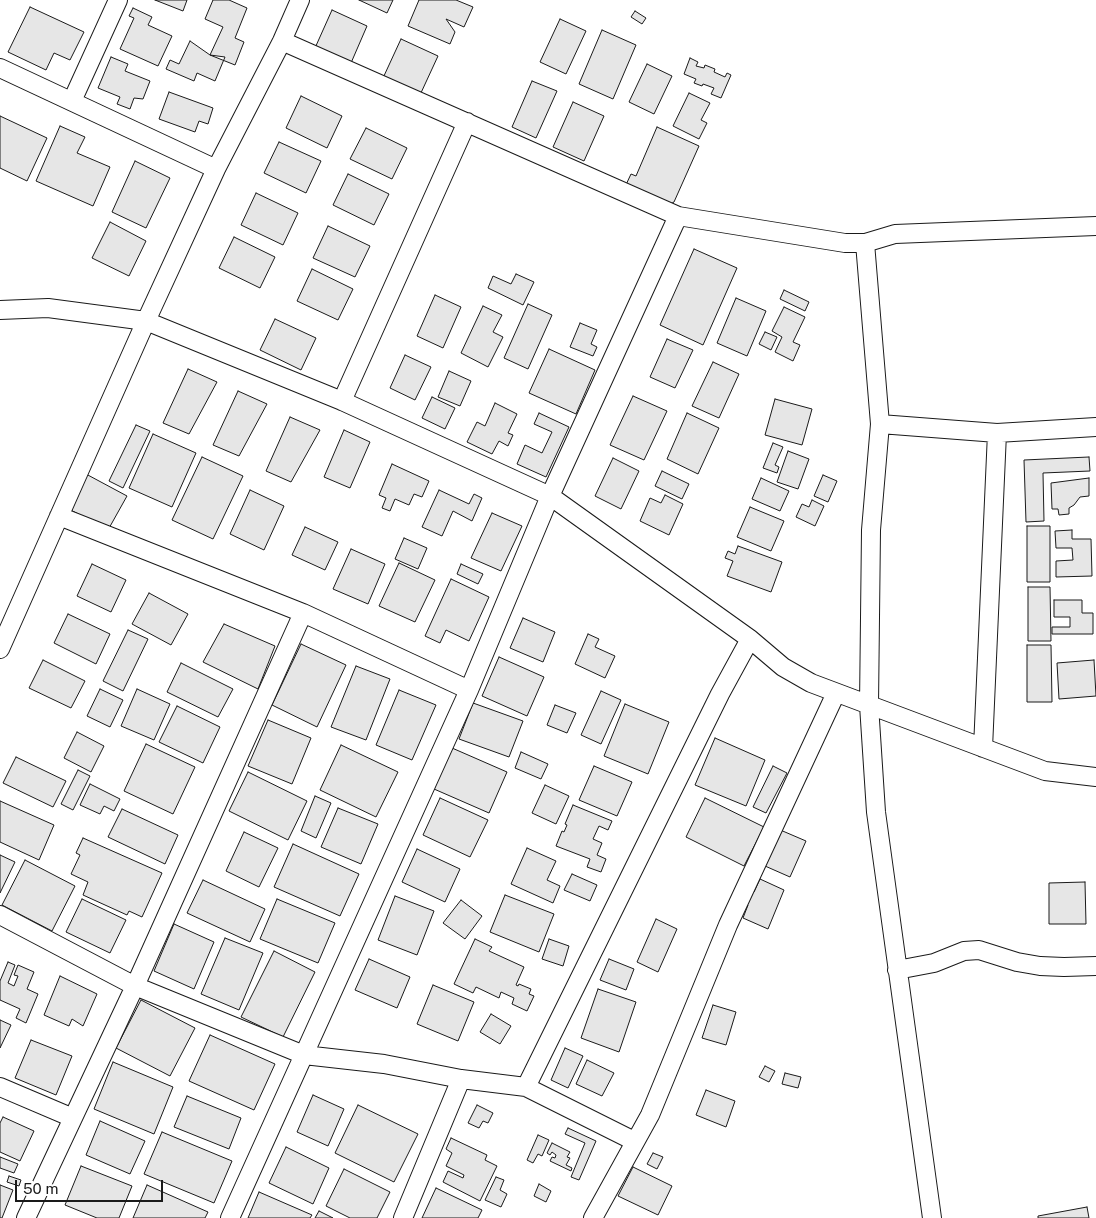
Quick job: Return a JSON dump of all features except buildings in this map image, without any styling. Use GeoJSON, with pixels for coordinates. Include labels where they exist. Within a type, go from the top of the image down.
{"type":"FeatureCollection","features":[{"type":"Feature","properties":{"kind":"street"},"geometry":{"type":"LineString","coordinates":[[72,101],[118,0]]}},
{"type":"Feature","properties":{"kind":"street"},"geometry":{"type":"LineString","coordinates":[[0,649],[216,169],[282,41],[300,0]]}},
{"type":"Feature","properties":{"kind":"street"},"geometry":{"type":"LineString","coordinates":[[282,41],[678,216],[845,243],[865,243],[895,234],[1096,226]]}},
{"type":"Feature","properties":{"kind":"street"},"geometry":{"type":"LineString","coordinates":[[0,68],[216,169]]}},
{"type":"Feature","properties":{"kind":"street"},"geometry":{"type":"LineString","coordinates":[[342,402],[466,122]]}},
{"type":"Feature","properties":{"kind":"street"},"geometry":{"type":"LineString","coordinates":[[230,1218],[469,690],[550,496],[678,216]]}},
{"type":"Feature","properties":{"kind":"street"},"geometry":{"type":"LineString","coordinates":[[865,243],[880,424],[871,530],[869,705],[876,812],[932,1218]]}},
{"type":"Feature","properties":{"kind":"street"},"geometry":{"type":"LineString","coordinates":[[0,310],[48,308],[146,321],[342,402],[550,496],[750,638],[783,668],[811,683],[1045,771],[1096,777]]}},
{"type":"Feature","properties":{"kind":"street"},"geometry":{"type":"LineString","coordinates":[[880,424],[997,433],[1096,427]]}},
{"type":"Feature","properties":{"kind":"street"},"geometry":{"type":"LineString","coordinates":[[984,748],[997,433]]}},
{"type":"Feature","properties":{"kind":"street"},"geometry":{"type":"LineString","coordinates":[[59,516],[303,613],[469,690]]}},
{"type":"Feature","properties":{"kind":"street"},"geometry":{"type":"LineString","coordinates":[[26,1218],[135,986],[303,613]]}},
{"type":"Feature","properties":{"kind":"street"},"geometry":{"type":"LineString","coordinates":[[526,1087],[716,702],[750,638]]}},
{"type":"Feature","properties":{"kind":"street"},"geometry":{"type":"LineString","coordinates":[[592,1218],[650,1115],[728,925],[836,693]]}},
{"type":"Feature","properties":{"kind":"street"},"geometry":{"type":"LineString","coordinates":[[0,915],[135,986],[304,1055],[384,1064],[461,1080],[526,1087],[634,1141]]}},
{"type":"Feature","properties":{"kind":"street"},"geometry":{"type":"LineString","coordinates":[[897,970],[934,963],[964,951],[979,950],[1017,962],[1040,966],[1064,968],[1096,966]]}},
{"type":"Feature","properties":{"kind":"street"},"geometry":{"type":"LineString","coordinates":[[403,1218],[461,1080]]}},
{"type":"Feature","properties":{"kind":"street"},"geometry":{"type":"LineString","coordinates":[[0,1087],[72,1118]]}}]}
